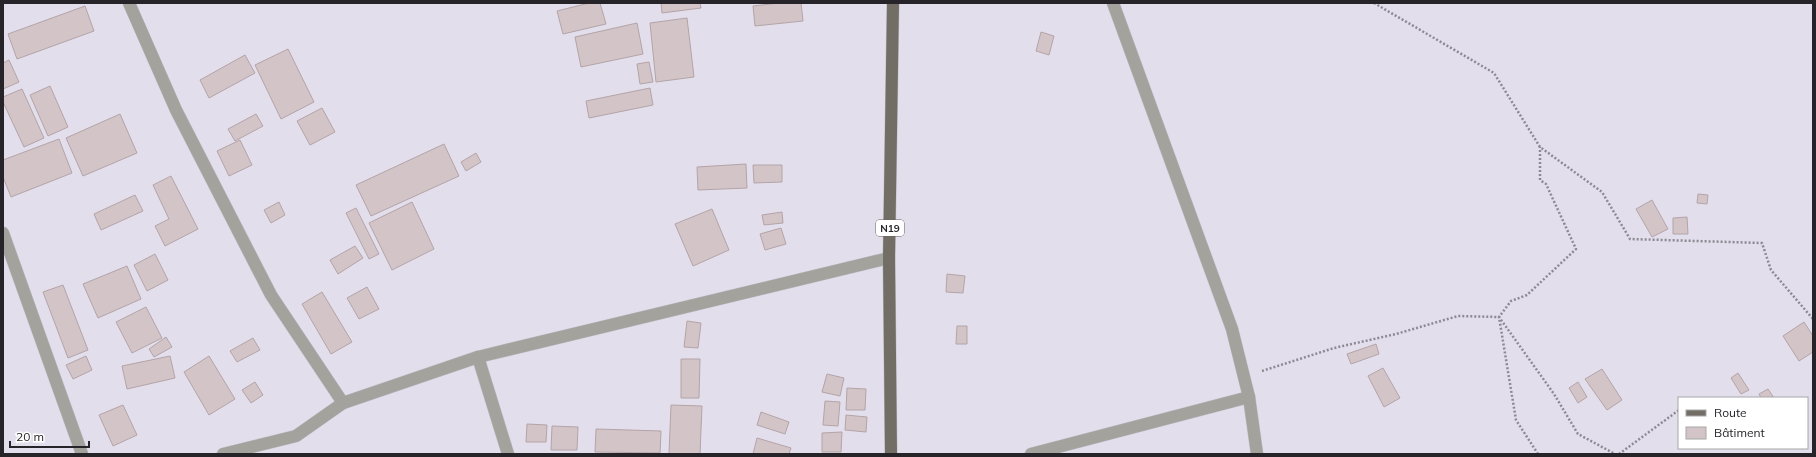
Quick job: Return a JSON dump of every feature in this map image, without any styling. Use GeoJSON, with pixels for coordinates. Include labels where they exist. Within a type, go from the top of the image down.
{"type":"FeatureCollection","features":[{"type":"Feature","properties":{"kind":"main road","name":"N19"},"geometry":{"type":"LineString","coordinates":[[891,454],[890,258],[893,3]]}},
{"type":"Feature","properties":{"kind":"street"},"geometry":{"type":"LineString","coordinates":[[129,3],[176,110],[271,295],[343,403]]}},
{"type":"Feature","properties":{"kind":"street"},"geometry":{"type":"LineString","coordinates":[[1113,3],[1232,329],[1249,397],[1257,454]]}},
{"type":"Feature","properties":{"kind":"street"},"geometry":{"type":"LineString","coordinates":[[3,233],[82,454]]}},
{"type":"Feature","properties":{"kind":"street"},"geometry":{"type":"LineString","coordinates":[[223,454],[296,436],[343,403],[478,357],[890,258]]}},
{"type":"Feature","properties":{"kind":"street"},"geometry":{"type":"LineString","coordinates":[[478,357],[508,454]]}},
{"type":"Feature","properties":{"kind":"street"},"geometry":{"type":"LineString","coordinates":[[1031,454],[1249,397]]}},
{"type":"Feature","properties":{"kind":"path"},"geometry":{"type":"LineString","coordinates":[[1374,3],[1494,73],[1540,147],[1602,192],[1630,239],[1762,243],[1771,270],[1813,319]]}},
{"type":"Feature","properties":{"kind":"path"},"geometry":{"type":"LineString","coordinates":[[1538,454],[1516,420],[1500,316],[1511,301],[1527,295],[1576,249],[1546,184],[1540,180],[1540,147]]}},
{"type":"Feature","properties":{"kind":"path"},"geometry":{"type":"LineString","coordinates":[[1244,376],[1334,348],[1396,334],[1458,316],[1500,316]]}},
{"type":"Feature","properties":{"kind":"path"},"geometry":{"type":"LineString","coordinates":[[1500,316],[1554,394],[1578,434],[1615,454]]}},
{"type":"Feature","properties":{"kind":"path"},"geometry":{"type":"LineString","coordinates":[[1619,454],[1678,411]]}},
{"type":"Feature","properties":{"kind":"building"},"geometry":{"type":"Polygon","coordinates":[[[589,3],[600,3],[606,24],[563,34],[557,11],[589,3]]]}},
{"type":"Feature","properties":{"kind":"building"},"geometry":{"type":"Polygon","coordinates":[[[661,3],[700,3],[701,8],[662,13],[661,3]]]}},
{"type":"Feature","properties":{"kind":"building"},"geometry":{"type":"Polygon","coordinates":[[[779,3],[801,3],[803,21],[755,26],[753,6],[779,3]]]}},
{"type":"Feature","properties":{"kind":"building"},"geometry":{"type":"Polygon","coordinates":[[[85,6],[94,31],[17,59],[8,34],[85,6]]]}},
{"type":"Feature","properties":{"kind":"building"},"geometry":{"type":"Polygon","coordinates":[[[687,18],[694,77],[656,82],[650,23],[687,18]]]}},
{"type":"Feature","properties":{"kind":"building"},"geometry":{"type":"Polygon","coordinates":[[[637,23],[643,54],[581,67],[575,37],[637,23]]]}},
{"type":"Feature","properties":{"kind":"building"},"geometry":{"type":"Polygon","coordinates":[[[1041,32],[1054,36],[1049,55],[1036,51],[1041,32]]]}},
{"type":"Feature","properties":{"kind":"building"},"geometry":{"type":"Polygon","coordinates":[[[288,49],[314,102],[281,119],[255,65],[288,49]]]}},
{"type":"Feature","properties":{"kind":"building"},"geometry":{"type":"Polygon","coordinates":[[[245,55],[255,73],[209,98],[200,80],[245,55]]]}},
{"type":"Feature","properties":{"kind":"building"},"geometry":{"type":"Polygon","coordinates":[[[9,60],[19,82],[3,89],[3,63],[9,60]]]}},
{"type":"Feature","properties":{"kind":"building"},"geometry":{"type":"Polygon","coordinates":[[[649,62],[653,82],[640,84],[637,64],[649,62]]]}},
{"type":"Feature","properties":{"kind":"building"},"geometry":{"type":"Polygon","coordinates":[[[50,86],[68,127],[48,136],[30,95],[50,86]]]}},
{"type":"Feature","properties":{"kind":"building"},"geometry":{"type":"Polygon","coordinates":[[[650,88],[653,105],[589,118],[586,101],[650,88]]]}},
{"type":"Feature","properties":{"kind":"building"},"geometry":{"type":"Polygon","coordinates":[[[22,89],[44,138],[24,147],[3,102],[3,97],[22,89]]]}},
{"type":"Feature","properties":{"kind":"building"},"geometry":{"type":"Polygon","coordinates":[[[322,108],[335,132],[310,145],[297,121],[322,108]]]}},
{"type":"Feature","properties":{"kind":"building"},"geometry":{"type":"Polygon","coordinates":[[[120,114],[137,153],[83,176],[66,138],[120,114]]]}},
{"type":"Feature","properties":{"kind":"building"},"geometry":{"type":"Polygon","coordinates":[[[256,114],[263,126],[235,141],[228,129],[256,114]]]}},
{"type":"Feature","properties":{"kind":"building"},"geometry":{"type":"Polygon","coordinates":[[[59,139],[72,173],[11,197],[3,177],[3,160],[59,139]]]}},
{"type":"Feature","properties":{"kind":"building"},"geometry":{"type":"Polygon","coordinates":[[[240,140],[252,165],[229,176],[217,151],[240,140]]]}},
{"type":"Feature","properties":{"kind":"building"},"geometry":{"type":"Polygon","coordinates":[[[444,144],[459,176],[371,216],[356,185],[444,144]]]}},
{"type":"Feature","properties":{"kind":"building"},"geometry":{"type":"Polygon","coordinates":[[[476,153],[481,162],[466,171],[461,162],[476,153]]]}},
{"type":"Feature","properties":{"kind":"building"},"geometry":{"type":"Polygon","coordinates":[[[746,164],[747,188],[698,190],[697,167],[746,164]]]}},
{"type":"Feature","properties":{"kind":"building"},"geometry":{"type":"Polygon","coordinates":[[[753,165],[782,165],[782,182],[754,183],[753,165]]]}},
{"type":"Feature","properties":{"kind":"building"},"geometry":{"type":"Polygon","coordinates":[[[171,176],[198,229],[165,246],[155,226],[169,219],[153,185],[171,176]]]}},
{"type":"Feature","properties":{"kind":"building"},"geometry":{"type":"Polygon","coordinates":[[[1698,194],[1708,195],[1707,204],[1697,203],[1698,194]]]}},
{"type":"Feature","properties":{"kind":"building"},"geometry":{"type":"Polygon","coordinates":[[[135,195],[143,211],[101,230],[94,214],[135,195]]]}},
{"type":"Feature","properties":{"kind":"building"},"geometry":{"type":"Polygon","coordinates":[[[1652,200],[1668,229],[1652,237],[1636,209],[1652,200]]]}},
{"type":"Feature","properties":{"kind":"building"},"geometry":{"type":"Polygon","coordinates":[[[279,202],[285,215],[271,223],[264,210],[279,202]]]}},
{"type":"Feature","properties":{"kind":"building"},"geometry":{"type":"Polygon","coordinates":[[[412,202],[434,249],[392,270],[369,223],[412,202]]]}},
{"type":"Feature","properties":{"kind":"building"},"geometry":{"type":"Polygon","coordinates":[[[356,208],[379,254],[369,259],[346,213],[356,208]]]}},
{"type":"Feature","properties":{"kind":"building"},"geometry":{"type":"Polygon","coordinates":[[[712,209],[729,250],[693,266],[675,224],[712,209]]]}},
{"type":"Feature","properties":{"kind":"building"},"geometry":{"type":"Polygon","coordinates":[[[782,212],[783,223],[764,225],[762,215],[782,212]]]}},
{"type":"Feature","properties":{"kind":"building"},"geometry":{"type":"Polygon","coordinates":[[[1687,217],[1688,234],[1673,234],[1673,218],[1687,217]]]}},
{"type":"Feature","properties":{"kind":"building"},"geometry":{"type":"Polygon","coordinates":[[[781,228],[786,244],[765,250],[760,234],[781,228]]]}},
{"type":"Feature","properties":{"kind":"building"},"geometry":{"type":"Polygon","coordinates":[[[355,246],[363,258],[338,274],[330,260],[355,246]]]}},
{"type":"Feature","properties":{"kind":"building"},"geometry":{"type":"Polygon","coordinates":[[[155,254],[168,280],[147,291],[134,265],[155,254]]]}},
{"type":"Feature","properties":{"kind":"building"},"geometry":{"type":"Polygon","coordinates":[[[127,266],[141,299],[98,318],[83,284],[127,266]]]}},
{"type":"Feature","properties":{"kind":"building"},"geometry":{"type":"Polygon","coordinates":[[[947,274],[965,276],[963,293],[946,292],[947,274]]]}},
{"type":"Feature","properties":{"kind":"building"},"geometry":{"type":"Polygon","coordinates":[[[63,285],[88,350],[68,358],[43,292],[63,285]]]}},
{"type":"Feature","properties":{"kind":"building"},"geometry":{"type":"Polygon","coordinates":[[[367,287],[379,309],[359,319],[347,298],[367,287]]]}},
{"type":"Feature","properties":{"kind":"building"},"geometry":{"type":"Polygon","coordinates":[[[322,292],[352,342],[331,354],[302,304],[322,292]]]}},
{"type":"Feature","properties":{"kind":"building"},"geometry":{"type":"Polygon","coordinates":[[[146,307],[162,338],[132,353],[116,322],[146,307]]]}},
{"type":"Feature","properties":{"kind":"building"},"geometry":{"type":"Polygon","coordinates":[[[687,321],[701,323],[698,348],[684,347],[687,321]]]}},
{"type":"Feature","properties":{"kind":"building"},"geometry":{"type":"Polygon","coordinates":[[[1804,322],[1813,336],[1813,352],[1799,361],[1783,336],[1804,322]]]}},
{"type":"Feature","properties":{"kind":"building"},"geometry":{"type":"Polygon","coordinates":[[[957,326],[967,326],[967,344],[956,344],[957,326]]]}},
{"type":"Feature","properties":{"kind":"building"},"geometry":{"type":"Polygon","coordinates":[[[166,337],[172,347],[154,357],[149,349],[166,337]]]}},
{"type":"Feature","properties":{"kind":"building"},"geometry":{"type":"Polygon","coordinates":[[[253,338],[260,350],[237,362],[230,351],[253,338]]]}},
{"type":"Feature","properties":{"kind":"building"},"geometry":{"type":"Polygon","coordinates":[[[1376,344],[1379,354],[1351,364],[1347,354],[1376,344]]]}},
{"type":"Feature","properties":{"kind":"building"},"geometry":{"type":"Polygon","coordinates":[[[86,356],[92,370],[73,379],[66,365],[86,356]]]}},
{"type":"Feature","properties":{"kind":"building"},"geometry":{"type":"Polygon","coordinates":[[[170,356],[175,378],[127,389],[122,366],[170,356]]]}},
{"type":"Feature","properties":{"kind":"building"},"geometry":{"type":"Polygon","coordinates":[[[209,356],[235,399],[209,415],[184,372],[209,356]]]}},
{"type":"Feature","properties":{"kind":"building"},"geometry":{"type":"Polygon","coordinates":[[[681,359],[700,359],[699,398],[681,398],[681,359]]]}},
{"type":"Feature","properties":{"kind":"building"},"geometry":{"type":"Polygon","coordinates":[[[1383,368],[1400,398],[1384,407],[1368,376],[1383,368]]]}},
{"type":"Feature","properties":{"kind":"building"},"geometry":{"type":"Polygon","coordinates":[[[1602,369],[1622,400],[1607,410],[1585,379],[1602,369]]]}},
{"type":"Feature","properties":{"kind":"building"},"geometry":{"type":"Polygon","coordinates":[[[1738,373],[1749,390],[1741,394],[1731,378],[1738,373]]]}},
{"type":"Feature","properties":{"kind":"building"},"geometry":{"type":"Polygon","coordinates":[[[827,374],[844,378],[840,396],[822,392],[827,374]]]}},
{"type":"Feature","properties":{"kind":"building"},"geometry":{"type":"Polygon","coordinates":[[[255,382],[263,395],[251,403],[242,390],[255,382]]]}},
{"type":"Feature","properties":{"kind":"building"},"geometry":{"type":"Polygon","coordinates":[[[1578,382],[1587,397],[1578,403],[1569,388],[1578,382]]]}},
{"type":"Feature","properties":{"kind":"building"},"geometry":{"type":"Polygon","coordinates":[[[847,388],[866,389],[865,410],[846,410],[847,388]]]}},
{"type":"Feature","properties":{"kind":"building"},"geometry":{"type":"Polygon","coordinates":[[[1768,389],[1773,397],[1760,397],[1759,394],[1768,389]]]}},
{"type":"Feature","properties":{"kind":"building"},"geometry":{"type":"Polygon","coordinates":[[[825,401],[840,402],[838,426],[823,425],[825,401]]]}},
{"type":"Feature","properties":{"kind":"building"},"geometry":{"type":"Polygon","coordinates":[[[123,405],[137,435],[113,446],[99,415],[123,405]]]}},
{"type":"Feature","properties":{"kind":"building"},"geometry":{"type":"Polygon","coordinates":[[[671,405],[702,406],[700,454],[669,454],[671,405]]]}},
{"type":"Feature","properties":{"kind":"building"},"geometry":{"type":"Polygon","coordinates":[[[761,412],[789,422],[785,434],[757,425],[761,412]]]}},
{"type":"Feature","properties":{"kind":"building"},"geometry":{"type":"Polygon","coordinates":[[[846,415],[867,417],[866,432],[845,430],[846,415]]]}},
{"type":"Feature","properties":{"kind":"building"},"geometry":{"type":"Polygon","coordinates":[[[527,424],[547,425],[546,442],[526,442],[527,424]]]}},
{"type":"Feature","properties":{"kind":"building"},"geometry":{"type":"Polygon","coordinates":[[[552,426],[578,427],[577,450],[551,450],[552,426]]]}},
{"type":"Feature","properties":{"kind":"building"},"geometry":{"type":"Polygon","coordinates":[[[596,429],[661,431],[660,453],[595,452],[596,429]]]}},
{"type":"Feature","properties":{"kind":"building"},"geometry":{"type":"Polygon","coordinates":[[[842,432],[841,452],[822,452],[822,433],[842,432]]]}},
{"type":"Feature","properties":{"kind":"building"},"geometry":{"type":"Polygon","coordinates":[[[757,438],[791,448],[789,454],[753,454],[757,438]]]}}]}
